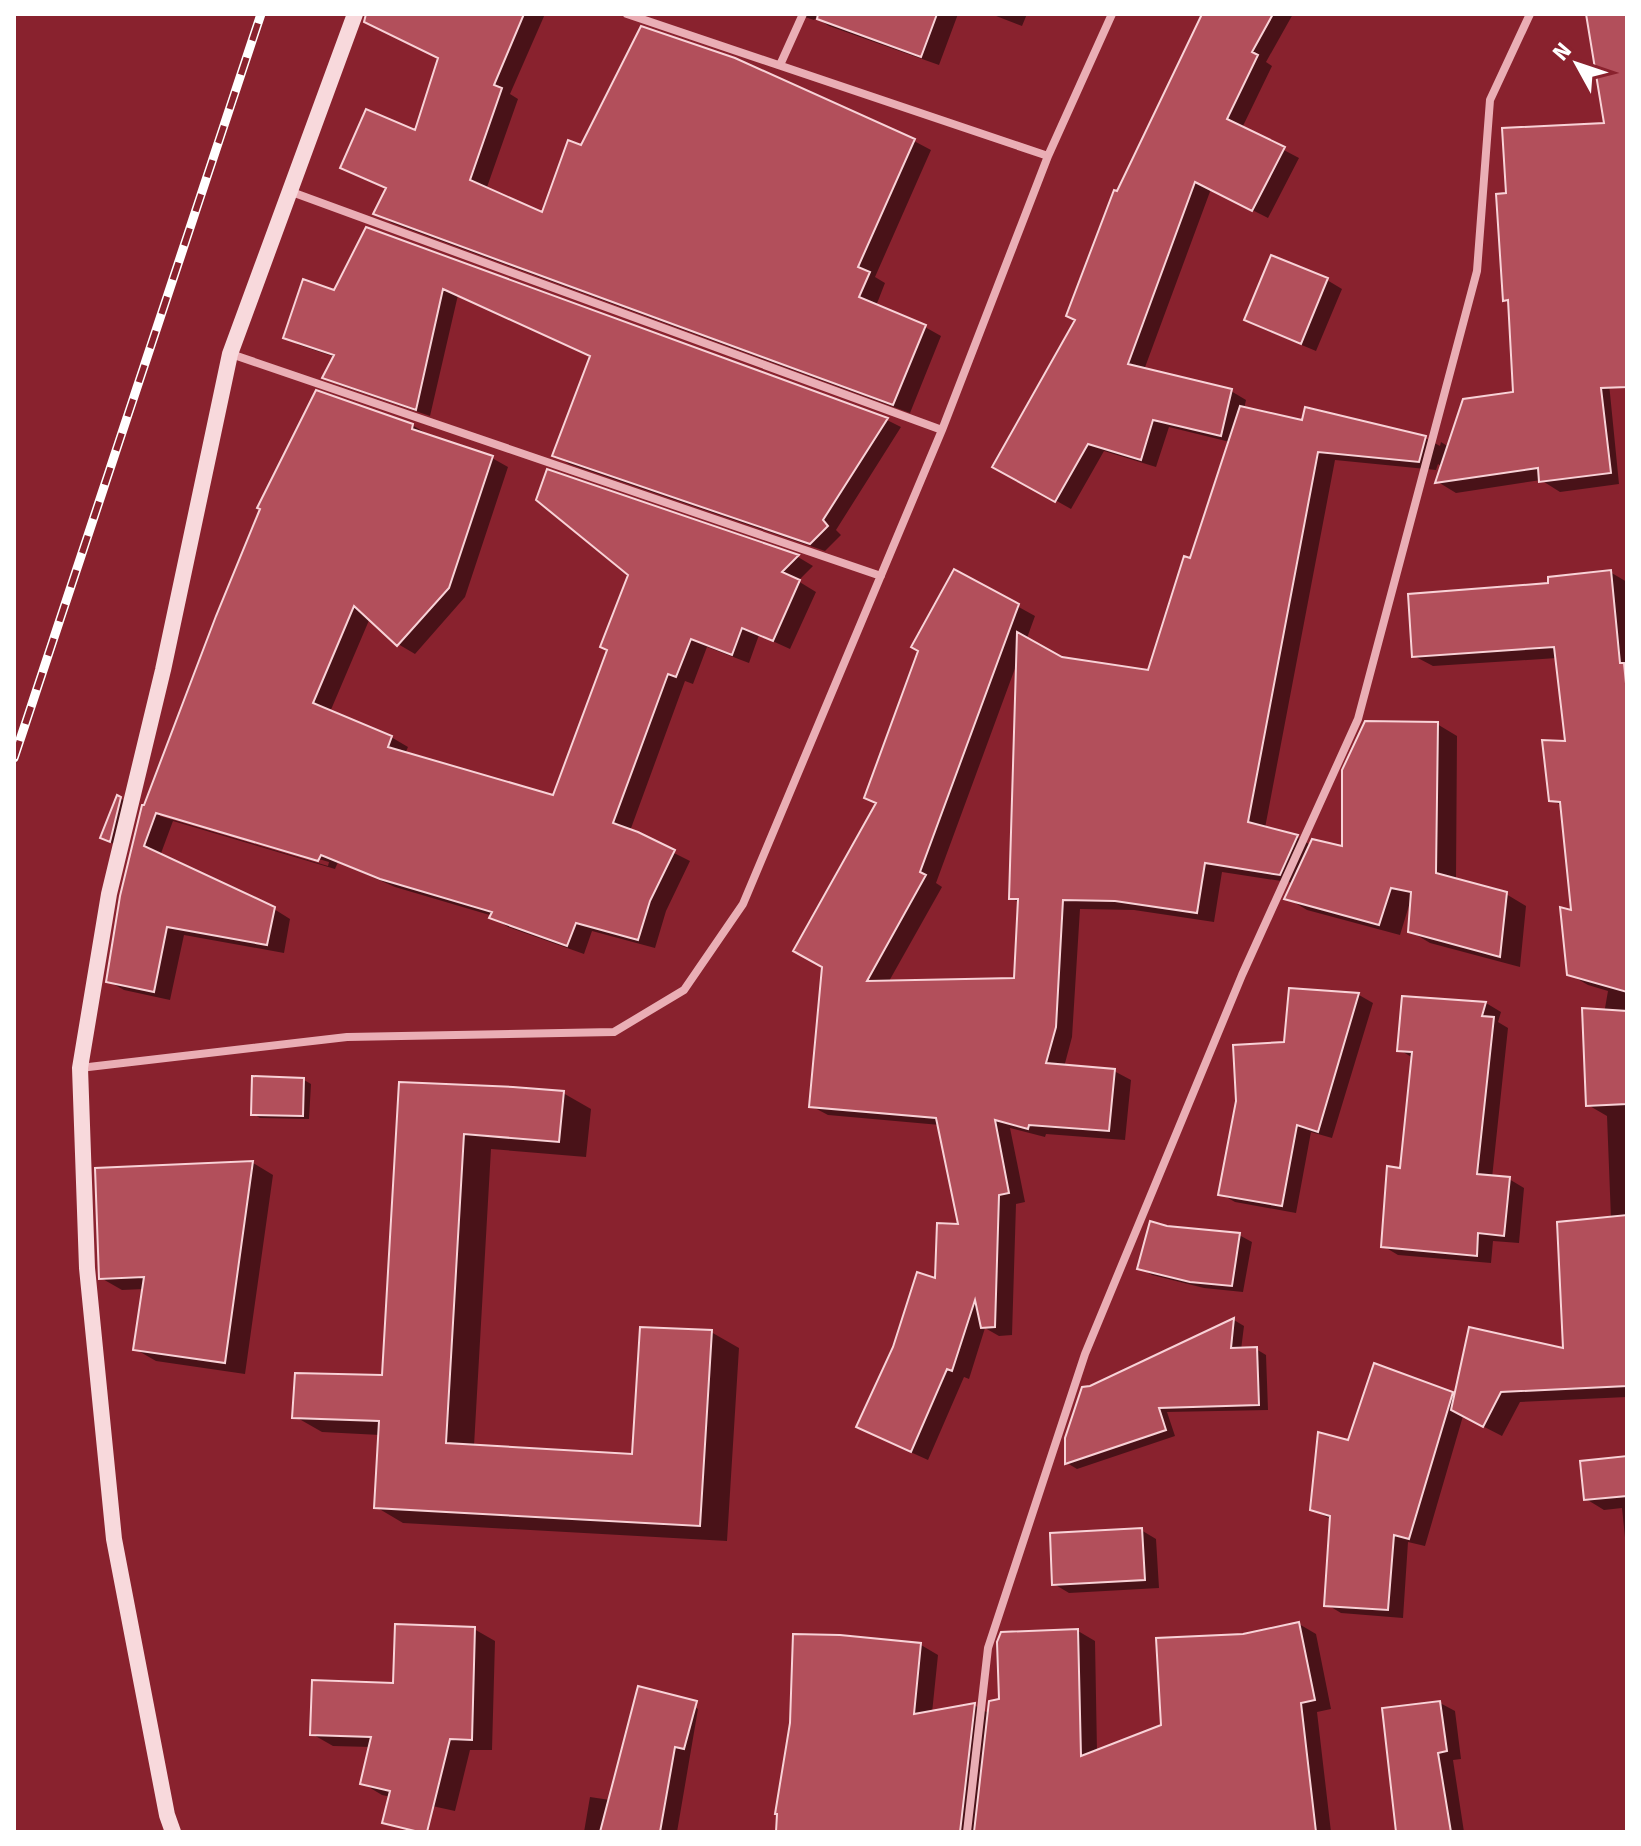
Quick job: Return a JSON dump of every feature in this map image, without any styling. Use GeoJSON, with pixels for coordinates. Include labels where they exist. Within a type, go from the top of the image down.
{"type":"FeatureCollection","features":[{"type":"Feature","properties":{"kind":"main road"},"geometry":{"type":"LineString","coordinates":[[173,1832],[167,1815],[114,1539],[87,1268],[80,1068],[109,894],[163,670],[230,354],[355,14]]}},
{"type":"Feature","properties":{"kind":"street"},"geometry":{"type":"LineString","coordinates":[[627,14],[1048,156]]}},
{"type":"Feature","properties":{"kind":"street"},"geometry":{"type":"LineString","coordinates":[[780,65],[803,14]]}},
{"type":"Feature","properties":{"kind":"street"},"geometry":{"type":"LineString","coordinates":[[967,1832],[988,1648],[1085,1354],[1242,975],[1358,719],[1477,271],[1490,100],[1530,14]]}},
{"type":"Feature","properties":{"kind":"street"},"geometry":{"type":"LineString","coordinates":[[80,1068],[347,1037],[614,1032],[684,990],[743,904],[942,430],[1048,156],[1108,15]]}},
{"type":"Feature","properties":{"kind":"street"},"geometry":{"type":"LineString","coordinates":[[288,191],[942,430]]}},
{"type":"Feature","properties":{"kind":"street"},"geometry":{"type":"LineString","coordinates":[[230,354],[881,576]]}},
{"type":"Feature","properties":{"kind":"building"},"geometry":{"type":"Polygon","coordinates":[[[366,14],[524,14],[494,85],[502,88],[470,180],[542,212],[568,140],[581,145],[641,26],[735,58],[915,139],[858,267],[870,272],[859,297],[926,325],[893,405],[373,214],[386,188],[340,168],[366,109],[415,130],[438,58],[364,22],[366,14]]]}},
{"type":"Feature","properties":{"kind":"building"},"geometry":{"type":"Polygon","coordinates":[[[818,14],[937,14],[921,57],[817,19],[818,14]]]}},
{"type":"Feature","properties":{"kind":"building"},"geometry":{"type":"Polygon","coordinates":[[[1202,14],[1273,14],[1252,52],[1258,55],[1227,119],[1285,147],[1252,211],[1195,182],[1128,364],[1232,389],[1221,436],[1153,420],[1141,460],[1088,444],[1055,502],[992,467],[1075,320],[1066,316],[1114,190],[1117,191],[1202,14]]]}},
{"type":"Feature","properties":{"kind":"building"},"geometry":{"type":"Polygon","coordinates":[[[1586,14],[1627,14],[1627,387],[1601,388],[1611,473],[1539,482],[1538,468],[1435,483],[1463,399],[1513,392],[1508,300],[1503,301],[1496,194],[1506,193],[1502,128],[1604,123],[1586,14]]]}},
{"type":"Feature","properties":{"kind":"building"},"geometry":{"type":"Polygon","coordinates":[[[366,227],[888,418],[823,520],[828,526],[810,544],[552,456],[590,356],[443,289],[416,410],[322,378],[334,355],[283,338],[303,279],[334,290],[366,227]]]}},
{"type":"Feature","properties":{"kind":"building"},"geometry":{"type":"Polygon","coordinates":[[[1271,255],[1328,278],[1301,344],[1244,320],[1271,255]]]}},
{"type":"Feature","properties":{"kind":"building"},"geometry":{"type":"Polygon","coordinates":[[[316,390],[413,424],[412,429],[493,456],[449,588],[397,646],[354,606],[313,703],[392,736],[388,747],[553,795],[607,650],[600,647],[628,575],[536,500],[547,469],[799,555],[782,572],[800,580],[773,641],[742,628],[732,655],[691,639],[676,677],[668,674],[613,823],[675,850],[650,901],[638,940],[576,923],[567,946],[489,918],[492,912],[380,879],[321,855],[318,861],[156,813],[144,846],[275,907],[267,945],[167,927],[154,992],[106,982],[120,896],[142,805],[260,509],[257,508],[316,390]]]}},
{"type":"Feature","properties":{"kind":"building"},"geometry":{"type":"Polygon","coordinates":[[[1240,406],[1302,420],[1305,407],[1426,436],[1419,462],[1318,452],[1248,822],[1298,835],[1280,875],[1205,863],[1197,913],[1115,901],[1063,900],[1056,1027],[1046,1063],[1115,1069],[1109,1131],[1029,1125],[1028,1129],[995,1120],[1009,1193],[999,1195],[995,1327],[981,1328],[975,1300],[952,1371],[947,1369],[911,1452],[856,1427],[893,1347],[917,1272],[935,1278],[937,1223],[958,1224],[936,1118],[809,1107],[822,967],[793,951],[876,803],[864,798],[918,651],[911,647],[954,569],[1019,604],[920,872],[926,875],[867,981],[1014,978],[1018,899],[1009,899],[1017,632],[1062,657],[1148,670],[1184,556],[1190,558],[1240,406]]]}},
{"type":"Feature","properties":{"kind":"building"},"geometry":{"type":"Polygon","coordinates":[[[1611,570],[1620,663],[1624,663],[1627,694],[1627,992],[1567,975],[1560,907],[1571,910],[1560,802],[1549,801],[1542,740],[1565,741],[1554,647],[1412,657],[1408,594],[1548,583],[1548,577],[1611,570]]]}},
{"type":"Feature","properties":{"kind":"building"},"geometry":{"type":"Polygon","coordinates":[[[1365,721],[1438,722],[1436,873],[1507,892],[1500,957],[1408,932],[1411,892],[1391,888],[1379,925],[1284,899],[1312,839],[1342,846],[1342,770],[1365,721]]]}},
{"type":"Feature","properties":{"kind":"building"},"geometry":{"type":"Polygon","coordinates":[[[117,795],[121,797],[110,842],[100,838],[117,795]]]}},
{"type":"Feature","properties":{"kind":"building"},"geometry":{"type":"Polygon","coordinates":[[[1289,988],[1359,993],[1318,1132],[1297,1125],[1282,1206],[1218,1195],[1236,1101],[1233,1045],[1284,1042],[1289,988]]]}},
{"type":"Feature","properties":{"kind":"building"},"geometry":{"type":"Polygon","coordinates":[[[1402,996],[1486,1002],[1482,1016],[1494,1017],[1477,1174],[1510,1177],[1504,1236],[1478,1233],[1477,1256],[1381,1247],[1387,1166],[1400,1168],[1412,1052],[1397,1051],[1402,996]]]}},
{"type":"Feature","properties":{"kind":"building"},"geometry":{"type":"Polygon","coordinates":[[[1582,1008],[1627,1011],[1627,1104],[1586,1106],[1582,1008]]]}},
{"type":"Feature","properties":{"kind":"building"},"geometry":{"type":"Polygon","coordinates":[[[252,1076],[304,1078],[303,1116],[251,1115],[252,1076]]]}},
{"type":"Feature","properties":{"kind":"building"},"geometry":{"type":"Polygon","coordinates":[[[399,1082],[564,1091],[559,1142],[464,1134],[446,1443],[632,1454],[640,1327],[712,1330],[700,1526],[374,1508],[379,1421],[292,1418],[295,1373],[382,1375],[399,1082]]]}},
{"type":"Feature","properties":{"kind":"building"},"geometry":{"type":"Polygon","coordinates":[[[253,1161],[225,1363],[133,1350],[144,1277],[99,1279],[95,1168],[253,1161]]]}},
{"type":"Feature","properties":{"kind":"building"},"geometry":{"type":"Polygon","coordinates":[[[1627,1215],[1627,1386],[1501,1392],[1483,1427],[1451,1410],[1469,1327],[1563,1348],[1557,1222],[1627,1215]]]}},
{"type":"Feature","properties":{"kind":"building"},"geometry":{"type":"Polygon","coordinates":[[[1150,1221],[1167,1226],[1240,1233],[1232,1286],[1190,1282],[1137,1269],[1150,1221]]]}},
{"type":"Feature","properties":{"kind":"building"},"geometry":{"type":"Polygon","coordinates":[[[1234,1318],[1231,1348],[1257,1347],[1259,1405],[1159,1408],[1166,1430],[1065,1464],[1065,1438],[1082,1387],[1234,1318]]]}},
{"type":"Feature","properties":{"kind":"building"},"geometry":{"type":"Polygon","coordinates":[[[1374,1363],[1453,1392],[1409,1539],[1394,1535],[1388,1610],[1324,1606],[1330,1516],[1310,1510],[1318,1432],[1348,1440],[1374,1363]]]}},
{"type":"Feature","properties":{"kind":"building"},"geometry":{"type":"Polygon","coordinates":[[[1627,1456],[1627,1496],[1584,1500],[1580,1461],[1627,1456]]]}},
{"type":"Feature","properties":{"kind":"building"},"geometry":{"type":"Polygon","coordinates":[[[1142,1528],[1145,1580],[1052,1585],[1050,1533],[1142,1528]]]}},
{"type":"Feature","properties":{"kind":"building"},"geometry":{"type":"Polygon","coordinates":[[[1299,1622],[1315,1700],[1301,1703],[1316,1832],[974,1832],[989,1701],[999,1699],[997,1642],[1001,1632],[1078,1629],[1081,1756],[1161,1725],[1156,1638],[1243,1634],[1299,1622]]]}},
{"type":"Feature","properties":{"kind":"building"},"geometry":{"type":"Polygon","coordinates":[[[395,1624],[475,1627],[472,1740],[450,1739],[427,1832],[382,1823],[390,1791],[360,1784],[371,1737],[310,1735],[312,1680],[393,1683],[395,1624]]]}},
{"type":"Feature","properties":{"kind":"building"},"geometry":{"type":"Polygon","coordinates":[[[793,1634],[921,1643],[914,1714],[975,1703],[960,1832],[776,1832],[775,1814],[790,1723],[793,1634]]]}},
{"type":"Feature","properties":{"kind":"building"},"geometry":{"type":"Polygon","coordinates":[[[638,1686],[697,1701],[684,1749],[675,1747],[660,1832],[600,1832],[638,1686]]]}},
{"type":"Feature","properties":{"kind":"building"},"geometry":{"type":"Polygon","coordinates":[[[1440,1701],[1447,1751],[1438,1753],[1451,1832],[1396,1832],[1382,1708],[1440,1701]]]}},
{"type":"Feature","properties":{"kind":"railway"},"geometry":{"type":"LineString","coordinates":[[14,758],[261,14]]}}]}
